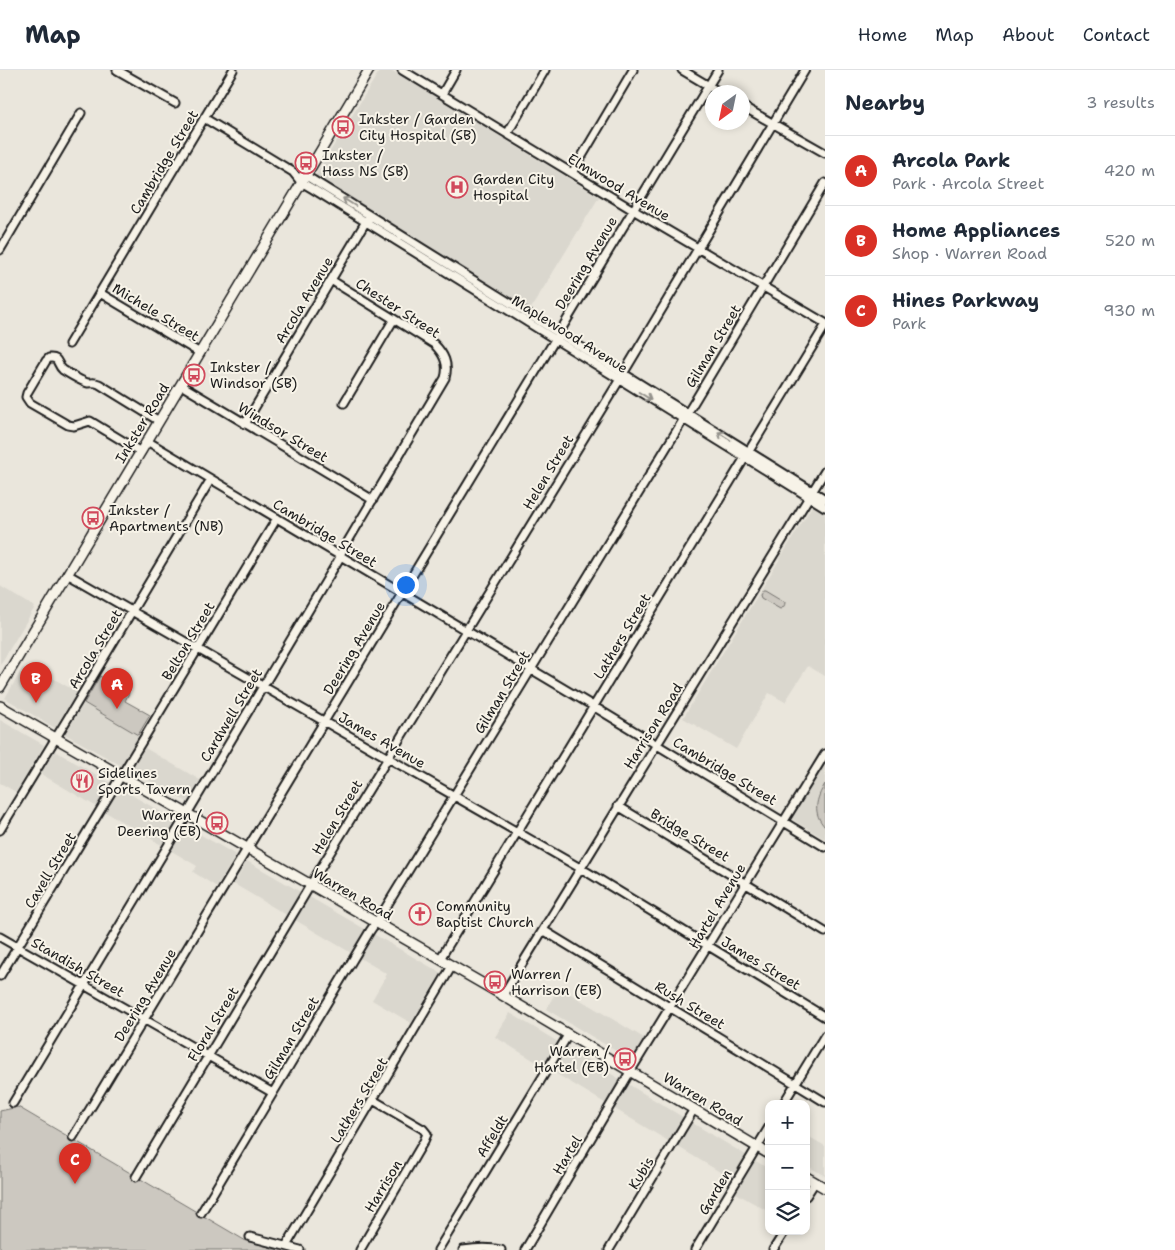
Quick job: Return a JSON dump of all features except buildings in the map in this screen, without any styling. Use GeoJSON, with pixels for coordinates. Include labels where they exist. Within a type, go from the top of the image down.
{"type":"FeatureCollection","features":[{"type":"Feature","properties":{"kind":"main road","name":"Inkster Road"},"geometry":{"type":"LineString","coordinates":[[0,687],[369,70]]}},
{"type":"Feature","properties":{"kind":"main road","name":"Warren Road"},"geometry":{"type":"LineString","coordinates":[[0,706],[503,995],[765,1152]]}},
{"type":"Feature","properties":{"kind":"main road"},"geometry":{"type":"LineString","coordinates":[[810,1179],[825,1188]]}},
{"type":"Feature","properties":{"kind":"street"},"geometry":{"type":"LineString","coordinates":[[117,70],[175,103]]}},
{"type":"Feature","properties":{"kind":"street","name":"Cambridge Street"},"geometry":{"type":"LineString","coordinates":[[69,344],[233,70]]}},
{"type":"Feature","properties":{"kind":"street","name":"Elmwood Avenue"},"geometry":{"type":"LineString","coordinates":[[402,70],[825,324]]}},
{"type":"Feature","properties":{"kind":"street"},"geometry":{"type":"LineString","coordinates":[[442,94],[456,70]]}},
{"type":"Feature","properties":{"kind":"street"},"geometry":{"type":"LineString","coordinates":[[507,134],[546,70]]}},
{"type":"Feature","properties":{"kind":"street"},"geometry":{"type":"LineString","coordinates":[[572,173],[633,70]]}},
{"type":"Feature","properties":{"kind":"street"},"geometry":{"type":"LineString","coordinates":[[682,70],[706,85]]}},
{"type":"Feature","properties":{"kind":"street","name":"Deering Avenue"},"geometry":{"type":"LineString","coordinates":[[709,85],[718,70]]}},
{"type":"Feature","properties":{"kind":"street","name":"Helen Street"},"geometry":{"type":"LineString","coordinates":[[311,885],[805,70]]}},
{"type":"Feature","properties":{"kind":"street","name":"Deering Avenue"},"geometry":{"type":"LineString","coordinates":[[73,1137],[705,91]]}},
{"type":"Feature","properties":{"kind":"street"},"geometry":{"type":"LineString","coordinates":[[750,110],[825,154]]}},
{"type":"Feature","properties":{"kind":"street"},"geometry":{"type":"LineString","coordinates":[[0,250],[82,113]]}},
{"type":"Feature","properties":{"kind":"street","name":"Maplewood Avenue"},"geometry":{"type":"LineString","coordinates":[[204,118],[304,178],[810,494],[825,507]]}},
{"type":"Feature","properties":{"kind":"street","name":"Gilman Street"},"geometry":{"type":"LineString","coordinates":[[201,1214],[370,931],[825,184]]}},
{"type":"Feature","properties":{"kind":"street","name":"Arcola Avenue"},"geometry":{"type":"LineString","coordinates":[[245,424],[368,219]]}},
{"type":"Feature","properties":{"kind":"street","name":"Chester Street"},"geometry":{"type":"LineString","coordinates":[[331,280],[434,344],[443,354],[446,363]]}},
{"type":"Feature","properties":{"kind":"street","name":"Michele Street"},"geometry":{"type":"LineString","coordinates":[[100,293],[200,353]]}},
{"type":"Feature","properties":{"kind":"street"},"geometry":{"type":"LineString","coordinates":[[344,403],[394,319]]}},
{"type":"Feature","properties":{"kind":"street","name":"Lathers Street"},"geometry":{"type":"LineString","coordinates":[[440,959],[825,324]]}},
{"type":"Feature","properties":{"kind":"street"},"geometry":{"type":"LineString","coordinates":[[141,452],[90,421],[74,426],[68,425],[30,403],[26,397],[27,393],[46,361],[49,358],[54,358],[62,369],[77,378],[86,383],[96,383],[159,421]]}},
{"type":"Feature","properties":{"kind":"street","name":"Cardwell Street"},"geometry":{"type":"LineString","coordinates":[[13,1102],[188,814],[442,384],[446,374],[446,363]]}},
{"type":"Feature","properties":{"kind":"street","name":"Windsor Street"},"geometry":{"type":"LineString","coordinates":[[181,385],[373,500]]}},
{"type":"Feature","properties":{"kind":"street","name":"Cambridge Street"},"geometry":{"type":"LineString","coordinates":[[147,441],[593,706],[825,847]]}},
{"type":"Feature","properties":{"kind":"street","name":"Harrison Road"},"geometry":{"type":"LineString","coordinates":[[503,995],[825,471]]}},
{"type":"Feature","properties":{"kind":"street","name":"Arcola Street"},"geometry":{"type":"LineString","coordinates":[[0,830],[211,479]]}},
{"type":"Feature","properties":{"kind":"street","name":"Maplewood Avenue"},"geometry":{"type":"LineString","coordinates":[[810,494],[825,499]]}},
{"type":"Feature","properties":{"kind":"street","name":"Belton Street"},"geometry":{"type":"LineString","coordinates":[[121,776],[277,518]]}},
{"type":"Feature","properties":{"kind":"street","name":"James Avenue"},"geometry":{"type":"LineString","coordinates":[[68,574],[580,868]]}},
{"type":"Feature","properties":{"kind":"street","name":"Hartel Avenue"},"geometry":{"type":"LineString","coordinates":[[630,1072],[825,754]]}},
{"type":"Feature","properties":{"kind":"street","name":"Cavell Street"},"geometry":{"type":"LineString","coordinates":[[0,976],[121,776]]}},
{"type":"Feature","properties":{"kind":"street","name":"Bridge Street"},"geometry":{"type":"LineString","coordinates":[[618,806],[825,932]]}},
{"type":"Feature","properties":{"kind":"street","name":"James Street"},"geometry":{"type":"LineString","coordinates":[[580,868],[825,1017]]}},
{"type":"Feature","properties":{"kind":"street","name":"Floral Street"},"geometry":{"type":"LineString","coordinates":[[136,1177],[311,885]]}},
{"type":"Feature","properties":{"kind":"street","name":"Rush Street"},"geometry":{"type":"LineString","coordinates":[[543,930],[825,1102]]}},
{"type":"Feature","properties":{"kind":"street","name":"Standish Street"},"geometry":{"type":"LineString","coordinates":[[0,936],[273,1093]]}},
{"type":"Feature","properties":{"kind":"street","name":"Lathers Street"},"geometry":{"type":"LineString","coordinates":[[286,1246],[452,966]]}},
{"type":"Feature","properties":{"kind":"street","name":"Affeldt"},"geometry":{"type":"LineString","coordinates":[[438,1250],[568,1034]]}},
{"type":"Feature","properties":{"kind":"street"},"geometry":{"type":"LineString","coordinates":[[785,1100],[825,1036]]}},
{"type":"Feature","properties":{"kind":"street","name":"Hartel"},"geometry":{"type":"LineString","coordinates":[[524,1250],[630,1072]]}},
{"type":"Feature","properties":{"kind":"street","name":"Harrison"},"geometry":{"type":"LineString","coordinates":[[360,1250],[427,1134],[424,1129],[373,1100]]}},
{"type":"Feature","properties":{"kind":"street","name":"Kubis"},"geometry":{"type":"LineString","coordinates":[[609,1250],[694,1110]]}},
{"type":"Feature","properties":{"kind":"street","name":"Garden"},"geometry":{"type":"LineString","coordinates":[[695,1250],[765,1134]]}},
{"type":"Feature","properties":{"kind":"street"},"geometry":{"type":"LineString","coordinates":[[810,1190],[815,1182]]}},
{"type":"Feature","properties":{"kind":"street"},"geometry":{"type":"LineString","coordinates":[[773,1250],[782,1235]]}},
{"type":"Feature","properties":{"kind":"street"},"geometry":{"type":"LineString","coordinates":[[250,1236],[300,1250]]}},
{"type":"Feature","properties":{"kind":"street"},"geometry":{"type":"LineString","coordinates":[[463,1250],[477,1248],[501,1250]]}},
{"type":"Feature","properties":{"kind":"shaded area","name":"Garden City Hospital"},"geometry":{"type":"Polygon","coordinates":[[[380,70],[391,70],[599,197],[530,310],[315,176],[380,70]]]}},
{"type":"Feature","properties":{"kind":"shaded area"},"geometry":{"type":"Polygon","coordinates":[[[812,506],[825,514],[825,676],[808,666],[785,702],[769,693],[736,749],[683,718],[812,506]]]}},
{"type":"Feature","properties":{"kind":"shaded area"},"geometry":{"type":"Polygon","coordinates":[[[0,586],[35,607],[0,665],[0,586]]]}},
{"type":"Feature","properties":{"kind":"shaded area"},"geometry":{"type":"Polygon","coordinates":[[[763,590],[785,602],[784,607],[780,609],[761,598],[760,595],[763,590]]]}},
{"type":"Feature","properties":{"kind":"shaded area"},"geometry":{"type":"Polygon","coordinates":[[[23,668],[46,682],[49,676],[77,692],[55,728],[5,698],[23,668]]]}},
{"type":"Feature","properties":{"kind":"shaded area"},"geometry":{"type":"Polygon","coordinates":[[[100,676],[129,693],[125,701],[150,715],[138,735],[84,703],[100,676]]]}},
{"type":"Feature","properties":{"kind":"shaded area"},"geometry":{"type":"Polygon","coordinates":[[[84,703],[138,735],[139,738],[122,766],[65,734],[84,703]]]}},
{"type":"Feature","properties":{"kind":"shaded area"},"geometry":{"type":"Polygon","coordinates":[[[0,720],[44,745],[16,792],[0,783],[0,720]]]}},
{"type":"Feature","properties":{"kind":"shaded area"},"geometry":{"type":"Polygon","coordinates":[[[145,748],[200,780],[187,802],[131,770],[145,748]]]}},
{"type":"Feature","properties":{"kind":"shaded area"},"geometry":{"type":"Polygon","coordinates":[[[55,751],[236,855],[217,887],[193,872],[197,866],[41,774],[55,751]]]}},
{"type":"Feature","properties":{"kind":"shaded area"},"geometry":{"type":"Polygon","coordinates":[[[825,761],[825,839],[790,818],[825,761]]]}},
{"type":"Feature","properties":{"kind":"shaded area"},"geometry":{"type":"Polygon","coordinates":[[[825,784],[825,827],[818,816],[817,806],[819,795],[825,784]]]}},
{"type":"Feature","properties":{"kind":"shaded area"},"geometry":{"type":"Polygon","coordinates":[[[247,861],[441,973],[411,1023],[372,1000],[387,974],[234,884],[247,861]]]}},
{"type":"Feature","properties":{"kind":"shaded area"},"geometry":{"type":"Polygon","coordinates":[[[559,987],[644,1038],[631,1060],[546,1009],[559,987]]]}},
{"type":"Feature","properties":{"kind":"shaded area"},"geometry":{"type":"Polygon","coordinates":[[[510,1013],[765,1167],[765,1210],[736,1193],[740,1184],[495,1037],[510,1013]]]}},
{"type":"Feature","properties":{"kind":"shaded area"},"geometry":{"type":"Polygon","coordinates":[[[18,1107],[246,1241],[281,1250],[0,1250],[0,1111],[18,1107]]]}},
{"type":"Feature","properties":{"kind":"shaded area"},"geometry":{"type":"Polygon","coordinates":[[[810,1137],[825,1146],[825,1176],[810,1167],[810,1137]]]}},
{"type":"Feature","properties":{"kind":"place","name":"Inkster / Garden City Hospital (SB)"},"geometry":{"type":"Point","coordinates":[343,127]}},
{"type":"Feature","properties":{"kind":"place","name":"Inkster / Hass NS (SB)"},"geometry":{"type":"Point","coordinates":[306,163]}},
{"type":"Feature","properties":{"kind":"place","name":"Garden City Hospital"},"geometry":{"type":"Point","coordinates":[457,187]}},
{"type":"Feature","properties":{"kind":"place","name":"Inkster / Windsor (SB)"},"geometry":{"type":"Point","coordinates":[194,375]}},
{"type":"Feature","properties":{"kind":"place","name":"Inkster / Apartments (NB)"},"geometry":{"type":"Point","coordinates":[93,518]}},
{"type":"Feature","properties":{"kind":"place","name":"Home Appliances"},"geometry":{"type":"Point","coordinates":[36,703]}},
{"type":"Feature","properties":{"kind":"place","name":"Arcola Park"},"geometry":{"type":"Point","coordinates":[117,709]}},
{"type":"Feature","properties":{"kind":"place","name":"Sidelines Sports Tavern"},"geometry":{"type":"Point","coordinates":[82,781]}},
{"type":"Feature","properties":{"kind":"place","name":"Warren / Deering (EB)"},"geometry":{"type":"Point","coordinates":[217,823]}},
{"type":"Feature","properties":{"kind":"place","name":"Community Baptist Church"},"geometry":{"type":"Point","coordinates":[420,914]}},
{"type":"Feature","properties":{"kind":"place","name":"Warren / Harrison (EB)"},"geometry":{"type":"Point","coordinates":[495,982]}},
{"type":"Feature","properties":{"kind":"place","name":"Warren / Hartel (EB)"},"geometry":{"type":"Point","coordinates":[625,1059]}},
{"type":"Feature","properties":{"kind":"place","name":"Hines Parkway"},"geometry":{"type":"Point","coordinates":[75,1184]}}]}
